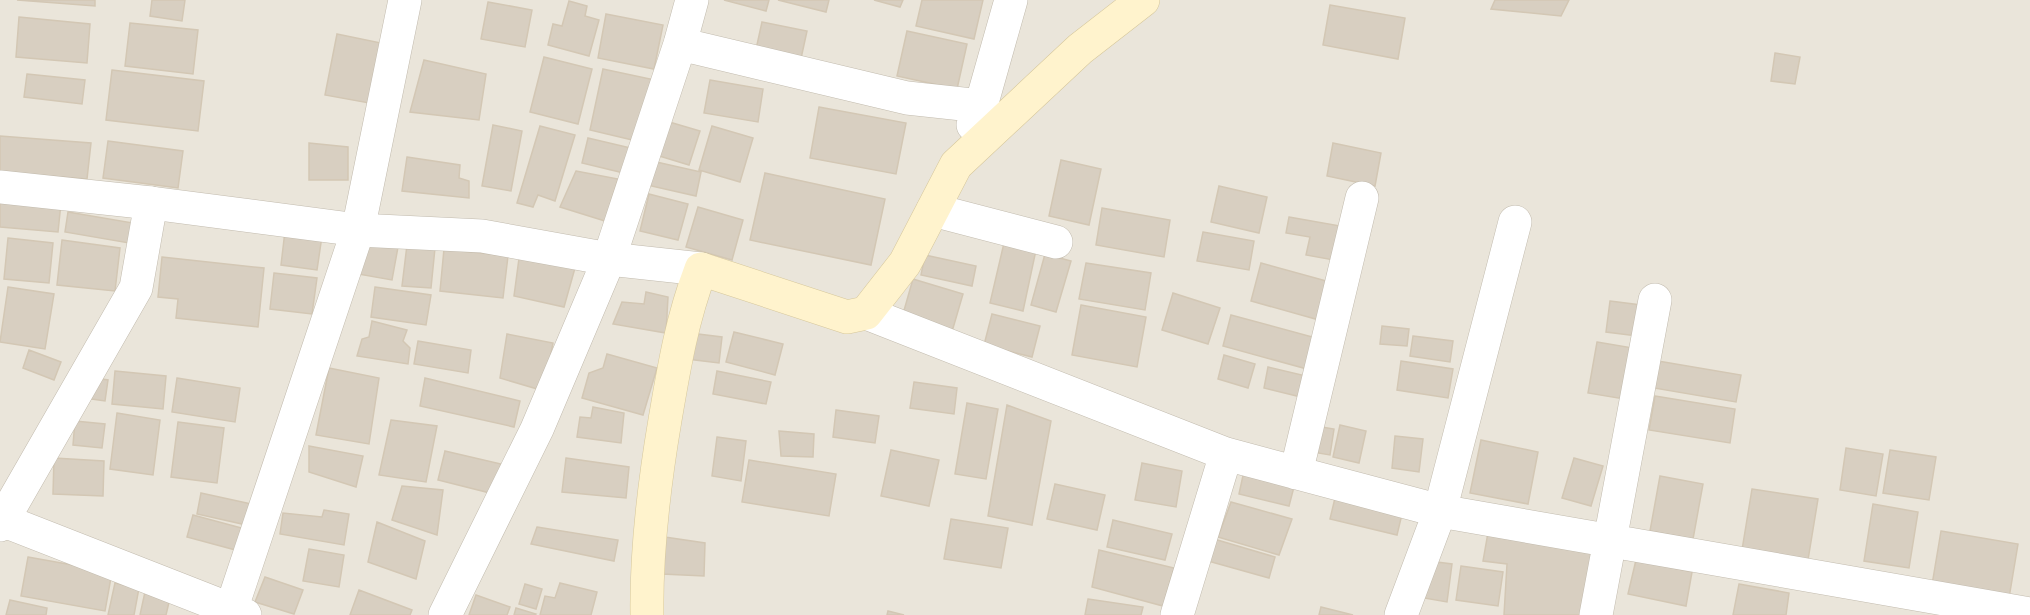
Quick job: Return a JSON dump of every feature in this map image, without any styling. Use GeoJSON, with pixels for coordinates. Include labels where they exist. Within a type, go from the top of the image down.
{"type":"FeatureCollection","features":[{"type":"Feature","properties":{"kind":"main road"},"geometry":{"type":"LineString","coordinates":[[647,615],[648,548],[654,485],[676,349],[688,302],[700,268],[847,316],[866,313],[904,263],[956,165],[1080,49],[1143,0]]}},
{"type":"Feature","properties":{"kind":"street"},"geometry":{"type":"LineString","coordinates":[[151,203],[136,288],[1,523],[238,613],[358,230],[405,0]]}},
{"type":"Feature","properties":{"kind":"street"},"geometry":{"type":"LineString","coordinates":[[445,615],[537,429],[609,259],[680,44],[692,0]]}},
{"type":"Feature","properties":{"kind":"street"},"geometry":{"type":"LineString","coordinates":[[956,165],[981,106],[1011,0]]}},
{"type":"Feature","properties":{"kind":"street"},"geometry":{"type":"LineString","coordinates":[[680,44],[907,98],[981,106]]}},
{"type":"Feature","properties":{"kind":"street"},"geometry":{"type":"LineString","coordinates":[[0,187],[151,203],[358,230],[482,236],[609,259],[700,268]]}},
{"type":"Feature","properties":{"kind":"street"},"geometry":{"type":"LineString","coordinates":[[1296,473],[1362,198]]}},
{"type":"Feature","properties":{"kind":"street"},"geometry":{"type":"LineString","coordinates":[[933,210],[1056,242]]}},
{"type":"Feature","properties":{"kind":"street"},"geometry":{"type":"LineString","coordinates":[[1401,615],[1440,511],[1515,222]]}},
{"type":"Feature","properties":{"kind":"street"},"geometry":{"type":"LineString","coordinates":[[1596,615],[1655,300]]}},
{"type":"Feature","properties":{"kind":"street"},"geometry":{"type":"LineString","coordinates":[[866,313],[1226,454],[1440,511],[1611,541],[1897,604],[2030,614]]}},
{"type":"Feature","properties":{"kind":"street"},"geometry":{"type":"LineString","coordinates":[[1177,615],[1226,454]]}},
{"type":"Feature","properties":{"kind":"shaded area"},"geometry":{"type":"Polygon","coordinates":[[[0,0],[2030,0],[2030,615],[0,615],[0,0]]]}},
{"type":"Feature","properties":{"kind":"building"},"geometry":{"type":"Polygon","coordinates":[[[17,0],[95,0],[95,6],[17,0]]]}},
{"type":"Feature","properties":{"kind":"building"},"geometry":{"type":"Polygon","coordinates":[[[152,0],[185,0],[182,21],[150,16],[152,0]]]}},
{"type":"Feature","properties":{"kind":"building"},"geometry":{"type":"Polygon","coordinates":[[[724,0],[769,0],[766,11],[724,0]]]}},
{"type":"Feature","properties":{"kind":"building"},"geometry":{"type":"Polygon","coordinates":[[[778,0],[829,0],[826,12],[778,0]]]}},
{"type":"Feature","properties":{"kind":"building"},"geometry":{"type":"Polygon","coordinates":[[[874,0],[903,0],[900,7],[874,0]]]}},
{"type":"Feature","properties":{"kind":"building"},"geometry":{"type":"Polygon","coordinates":[[[922,0],[983,0],[974,39],[916,26],[922,0]]]}},
{"type":"Feature","properties":{"kind":"building"},"geometry":{"type":"Polygon","coordinates":[[[1495,0],[1569,0],[1561,16],[1491,9],[1495,0]]]}},
{"type":"Feature","properties":{"kind":"building"},"geometry":{"type":"Polygon","coordinates":[[[569,1],[587,6],[585,16],[599,20],[589,56],[548,45],[553,24],[562,26],[569,1]]]}},
{"type":"Feature","properties":{"kind":"building"},"geometry":{"type":"Polygon","coordinates":[[[488,2],[532,10],[525,47],[481,39],[488,2]]]}},
{"type":"Feature","properties":{"kind":"building"},"geometry":{"type":"Polygon","coordinates":[[[1330,5],[1405,18],[1398,59],[1323,45],[1330,5]]]}},
{"type":"Feature","properties":{"kind":"building"},"geometry":{"type":"Polygon","coordinates":[[[606,14],[663,25],[654,69],[598,58],[606,14]]]}},
{"type":"Feature","properties":{"kind":"building"},"geometry":{"type":"Polygon","coordinates":[[[19,17],[90,24],[87,63],[16,57],[19,17]]]}},
{"type":"Feature","properties":{"kind":"building"},"geometry":{"type":"Polygon","coordinates":[[[762,22],[807,31],[800,63],[755,54],[762,22]]]}},
{"type":"Feature","properties":{"kind":"building"},"geometry":{"type":"Polygon","coordinates":[[[130,23],[198,30],[193,74],[125,66],[130,23]]]}},
{"type":"Feature","properties":{"kind":"building"},"geometry":{"type":"Polygon","coordinates":[[[907,31],[967,44],[957,89],[897,76],[907,31]]]}},
{"type":"Feature","properties":{"kind":"building"},"geometry":{"type":"Polygon","coordinates":[[[337,34],[381,43],[369,103],[325,95],[337,34]]]}},
{"type":"Feature","properties":{"kind":"building"},"geometry":{"type":"Polygon","coordinates":[[[1775,53],[1800,57],[1795,84],[1771,81],[1775,53]]]}},
{"type":"Feature","properties":{"kind":"building"},"geometry":{"type":"Polygon","coordinates":[[[544,57],[592,69],[578,124],[530,112],[544,57]]]}},
{"type":"Feature","properties":{"kind":"building"},"geometry":{"type":"Polygon","coordinates":[[[424,60],[486,74],[479,120],[410,112],[424,60]]]}},
{"type":"Feature","properties":{"kind":"building"},"geometry":{"type":"Polygon","coordinates":[[[603,69],[655,80],[641,142],[590,130],[603,69]]]}},
{"type":"Feature","properties":{"kind":"building"},"geometry":{"type":"Polygon","coordinates":[[[112,70],[204,81],[198,131],[106,120],[112,70]]]}},
{"type":"Feature","properties":{"kind":"building"},"geometry":{"type":"Polygon","coordinates":[[[27,74],[85,80],[82,104],[24,97],[27,74]]]}},
{"type":"Feature","properties":{"kind":"building"},"geometry":{"type":"Polygon","coordinates":[[[710,80],[763,89],[758,122],[704,113],[710,80]]]}},
{"type":"Feature","properties":{"kind":"building"},"geometry":{"type":"Polygon","coordinates":[[[819,107],[906,123],[896,174],[810,158],[819,107]]]}},
{"type":"Feature","properties":{"kind":"building"},"geometry":{"type":"Polygon","coordinates":[[[666,121],[700,131],[689,165],[656,155],[666,121]]]}},
{"type":"Feature","properties":{"kind":"building"},"geometry":{"type":"Polygon","coordinates":[[[493,125],[522,131],[511,191],[482,186],[493,125]]]}},
{"type":"Feature","properties":{"kind":"building"},"geometry":{"type":"Polygon","coordinates":[[[540,126],[575,135],[555,201],[538,195],[533,207],[517,203],[540,126]]]}},
{"type":"Feature","properties":{"kind":"building"},"geometry":{"type":"Polygon","coordinates":[[[712,126],[753,138],[740,182],[699,170],[712,126]]]}},
{"type":"Feature","properties":{"kind":"building"},"geometry":{"type":"Polygon","coordinates":[[[0,136],[91,143],[87,179],[0,172],[0,136]]]}},
{"type":"Feature","properties":{"kind":"building"},"geometry":{"type":"Polygon","coordinates":[[[588,138],[635,149],[628,174],[582,163],[588,138]]]}},
{"type":"Feature","properties":{"kind":"building"},"geometry":{"type":"Polygon","coordinates":[[[108,141],[183,151],[178,188],[103,178],[108,141]]]}},
{"type":"Feature","properties":{"kind":"building"},"geometry":{"type":"Polygon","coordinates":[[[309,143],[348,147],[348,180],[309,180],[309,143]]]}},
{"type":"Feature","properties":{"kind":"building"},"geometry":{"type":"Polygon","coordinates":[[[1333,143],[1381,153],[1375,186],[1327,176],[1333,143]]]}},
{"type":"Feature","properties":{"kind":"building"},"geometry":{"type":"Polygon","coordinates":[[[407,157],[460,165],[459,178],[469,181],[469,198],[402,191],[407,157]]]}},
{"type":"Feature","properties":{"kind":"building"},"geometry":{"type":"Polygon","coordinates":[[[1061,160],[1101,169],[1089,225],[1049,216],[1061,160]]]}},
{"type":"Feature","properties":{"kind":"building"},"geometry":{"type":"Polygon","coordinates":[[[652,161],[701,172],[696,196],[647,185],[652,161]]]}},
{"type":"Feature","properties":{"kind":"building"},"geometry":{"type":"Polygon","coordinates":[[[576,171],[618,179],[605,221],[560,207],[576,171]]]}},
{"type":"Feature","properties":{"kind":"building"},"geometry":{"type":"Polygon","coordinates":[[[765,173],[885,199],[871,265],[750,240],[765,173]]]}},
{"type":"Feature","properties":{"kind":"building"},"geometry":{"type":"Polygon","coordinates":[[[1219,186],[1267,197],[1259,233],[1211,222],[1219,186]]]}},
{"type":"Feature","properties":{"kind":"building"},"geometry":{"type":"Polygon","coordinates":[[[649,194],[688,204],[678,240],[640,231],[649,194]]]}},
{"type":"Feature","properties":{"kind":"building"},"geometry":{"type":"Polygon","coordinates":[[[0,198],[61,203],[58,232],[0,227],[0,198]]]}},
{"type":"Feature","properties":{"kind":"building"},"geometry":{"type":"Polygon","coordinates":[[[698,207],[743,220],[732,260],[686,247],[698,207]]]}},
{"type":"Feature","properties":{"kind":"building"},"geometry":{"type":"Polygon","coordinates":[[[1102,208],[1170,220],[1164,257],[1096,245],[1102,208]]]}},
{"type":"Feature","properties":{"kind":"building"},"geometry":{"type":"Polygon","coordinates":[[[68,212],[133,223],[129,243],[65,232],[68,212]]]}},
{"type":"Feature","properties":{"kind":"building"},"geometry":{"type":"Polygon","coordinates":[[[1289,217],[1346,227],[1339,261],[1306,255],[1310,237],[1286,233],[1289,217]]]}},
{"type":"Feature","properties":{"kind":"building"},"geometry":{"type":"Polygon","coordinates":[[[285,231],[322,236],[317,270],[281,265],[285,231]]]}},
{"type":"Feature","properties":{"kind":"building"},"geometry":{"type":"Polygon","coordinates":[[[1203,232],[1254,241],[1249,270],[1197,261],[1203,232]]]}},
{"type":"Feature","properties":{"kind":"building"},"geometry":{"type":"Polygon","coordinates":[[[8,238],[53,243],[49,283],[4,279],[8,238]]]}},
{"type":"Feature","properties":{"kind":"building"},"geometry":{"type":"Polygon","coordinates":[[[62,240],[120,248],[115,291],[57,285],[62,240]]]}},
{"type":"Feature","properties":{"kind":"building"},"geometry":{"type":"Polygon","coordinates":[[[364,241],[398,247],[392,280],[358,274],[364,241]]]}},
{"type":"Feature","properties":{"kind":"building"},"geometry":{"type":"Polygon","coordinates":[[[1004,243],[1036,250],[1023,311],[990,303],[1004,243]]]}},
{"type":"Feature","properties":{"kind":"building"},"geometry":{"type":"Polygon","coordinates":[[[407,245],[435,248],[431,288],[402,286],[407,245]]]}},
{"type":"Feature","properties":{"kind":"building"},"geometry":{"type":"Polygon","coordinates":[[[444,249],[508,256],[503,298],[440,291],[444,249]]]}},
{"type":"Feature","properties":{"kind":"building"},"geometry":{"type":"Polygon","coordinates":[[[520,251],[575,268],[564,307],[514,296],[520,251]]]}},
{"type":"Feature","properties":{"kind":"building"},"geometry":{"type":"Polygon","coordinates":[[[1045,254],[1071,261],[1056,312],[1031,305],[1045,254]]]}},
{"type":"Feature","properties":{"kind":"building"},"geometry":{"type":"Polygon","coordinates":[[[925,255],[976,266],[972,286],[921,275],[925,255]]]}},
{"type":"Feature","properties":{"kind":"building"},"geometry":{"type":"Polygon","coordinates":[[[162,257],[264,268],[258,327],[176,318],[178,299],[158,297],[162,257]]]}},
{"type":"Feature","properties":{"kind":"building"},"geometry":{"type":"Polygon","coordinates":[[[1086,263],[1151,273],[1145,310],[1079,299],[1086,263]]]}},
{"type":"Feature","properties":{"kind":"building"},"geometry":{"type":"Polygon","coordinates":[[[1261,263],[1330,282],[1319,320],[1251,301],[1261,263]]]}},
{"type":"Feature","properties":{"kind":"building"},"geometry":{"type":"Polygon","coordinates":[[[274,273],[317,278],[312,314],[270,309],[274,273]]]}},
{"type":"Feature","properties":{"kind":"building"},"geometry":{"type":"Polygon","coordinates":[[[913,279],[963,294],[951,335],[901,321],[913,279]]]}},
{"type":"Feature","properties":{"kind":"building"},"geometry":{"type":"Polygon","coordinates":[[[8,287],[54,294],[45,349],[0,342],[8,287]]]}},
{"type":"Feature","properties":{"kind":"building"},"geometry":{"type":"Polygon","coordinates":[[[375,287],[431,295],[426,325],[371,317],[375,287]]]}},
{"type":"Feature","properties":{"kind":"building"},"geometry":{"type":"Polygon","coordinates":[[[646,292],[668,297],[666,333],[613,324],[622,302],[644,304],[646,292]]]}},
{"type":"Feature","properties":{"kind":"building"},"geometry":{"type":"Polygon","coordinates":[[[1173,293],[1220,308],[1208,344],[1162,330],[1173,293]]]}},
{"type":"Feature","properties":{"kind":"building"},"geometry":{"type":"Polygon","coordinates":[[[1610,301],[1641,305],[1637,336],[1606,332],[1610,301]]]}},
{"type":"Feature","properties":{"kind":"building"},"geometry":{"type":"Polygon","coordinates":[[[1081,305],[1146,317],[1137,367],[1072,355],[1081,305]]]}},
{"type":"Feature","properties":{"kind":"building"},"geometry":{"type":"Polygon","coordinates":[[[992,314],[1040,326],[1032,357],[984,345],[992,314]]]}},
{"type":"Feature","properties":{"kind":"building"},"geometry":{"type":"Polygon","coordinates":[[[1231,315],[1316,338],[1307,369],[1223,346],[1231,315]]]}},
{"type":"Feature","properties":{"kind":"building"},"geometry":{"type":"Polygon","coordinates":[[[372,321],[407,330],[403,341],[410,348],[408,364],[357,356],[362,339],[369,337],[372,321]]]}},
{"type":"Feature","properties":{"kind":"building"},"geometry":{"type":"Polygon","coordinates":[[[1382,326],[1409,329],[1407,346],[1380,344],[1382,326]]]}},
{"type":"Feature","properties":{"kind":"building"},"geometry":{"type":"Polygon","coordinates":[[[734,332],[783,344],[775,375],[726,362],[734,332]]]}},
{"type":"Feature","properties":{"kind":"building"},"geometry":{"type":"Polygon","coordinates":[[[690,333],[722,337],[719,363],[687,359],[690,333]]]}},
{"type":"Feature","properties":{"kind":"building"},"geometry":{"type":"Polygon","coordinates":[[[507,334],[553,343],[544,391],[500,378],[507,334]]]}},
{"type":"Feature","properties":{"kind":"building"},"geometry":{"type":"Polygon","coordinates":[[[1413,336],[1453,341],[1450,362],[1410,356],[1413,336]]]}},
{"type":"Feature","properties":{"kind":"building"},"geometry":{"type":"Polygon","coordinates":[[[418,341],[471,350],[468,373],[414,364],[418,341]]]}},
{"type":"Feature","properties":{"kind":"building"},"geometry":{"type":"Polygon","coordinates":[[[1597,342],[1633,348],[1624,399],[1588,393],[1597,342]]]}},
{"type":"Feature","properties":{"kind":"building"},"geometry":{"type":"Polygon","coordinates":[[[29,350],[61,362],[54,380],[23,368],[29,350]]]}},
{"type":"Feature","properties":{"kind":"building"},"geometry":{"type":"Polygon","coordinates":[[[607,354],[657,368],[643,415],[582,398],[589,373],[603,368],[607,354]]]}},
{"type":"Feature","properties":{"kind":"building"},"geometry":{"type":"Polygon","coordinates":[[[1224,355],[1255,364],[1248,388],[1218,379],[1224,355]]]}},
{"type":"Feature","properties":{"kind":"building"},"geometry":{"type":"Polygon","coordinates":[[[1401,361],[1453,369],[1448,398],[1397,390],[1401,361]]]}},
{"type":"Feature","properties":{"kind":"building"},"geometry":{"type":"Polygon","coordinates":[[[1658,361],[1741,375],[1736,402],[1654,388],[1658,361]]]}},
{"type":"Feature","properties":{"kind":"building"},"geometry":{"type":"Polygon","coordinates":[[[1268,367],[1306,376],[1301,397],[1264,388],[1268,367]]]}},
{"type":"Feature","properties":{"kind":"building"},"geometry":{"type":"Polygon","coordinates":[[[329,368],[379,378],[369,444],[316,435],[329,368]]]}},
{"type":"Feature","properties":{"kind":"building"},"geometry":{"type":"Polygon","coordinates":[[[115,371],[166,376],[163,409],[112,404],[115,371]]]}},
{"type":"Feature","properties":{"kind":"building"},"geometry":{"type":"Polygon","coordinates":[[[717,371],[771,382],[766,404],[713,394],[717,371]]]}},
{"type":"Feature","properties":{"kind":"building"},"geometry":{"type":"Polygon","coordinates":[[[88,377],[108,380],[105,401],[85,398],[88,377]]]}},
{"type":"Feature","properties":{"kind":"building"},"geometry":{"type":"Polygon","coordinates":[[[177,378],[240,388],[235,422],[172,412],[177,378]]]}},
{"type":"Feature","properties":{"kind":"building"},"geometry":{"type":"Polygon","coordinates":[[[425,378],[520,401],[514,427],[420,406],[425,378]]]}},
{"type":"Feature","properties":{"kind":"building"},"geometry":{"type":"Polygon","coordinates":[[[914,382],[957,388],[954,414],[910,408],[914,382]]]}},
{"type":"Feature","properties":{"kind":"building"},"geometry":{"type":"Polygon","coordinates":[[[1655,396],[1735,409],[1730,443],[1649,430],[1655,396]]]}},
{"type":"Feature","properties":{"kind":"building"},"geometry":{"type":"Polygon","coordinates":[[[967,403],[998,409],[986,479],[955,474],[967,403]]]}},
{"type":"Feature","properties":{"kind":"building"},"geometry":{"type":"Polygon","coordinates":[[[1007,405],[1051,421],[1032,525],[988,516],[1007,405]]]}},
{"type":"Feature","properties":{"kind":"building"},"geometry":{"type":"Polygon","coordinates":[[[593,407],[624,413],[621,443],[577,437],[580,417],[591,418],[593,407]]]}},
{"type":"Feature","properties":{"kind":"building"},"geometry":{"type":"Polygon","coordinates":[[[836,410],[879,416],[875,443],[833,437],[836,410]]]}},
{"type":"Feature","properties":{"kind":"building"},"geometry":{"type":"Polygon","coordinates":[[[117,413],[160,420],[153,475],[110,469],[117,413]]]}},
{"type":"Feature","properties":{"kind":"building"},"geometry":{"type":"Polygon","coordinates":[[[391,420],[437,426],[426,482],[379,475],[391,420]]]}},
{"type":"Feature","properties":{"kind":"building"},"geometry":{"type":"Polygon","coordinates":[[[75,421],[105,424],[102,448],[73,445],[75,421]]]}},
{"type":"Feature","properties":{"kind":"building"},"geometry":{"type":"Polygon","coordinates":[[[178,422],[224,428],[217,483],[171,477],[178,422]]]}},
{"type":"Feature","properties":{"kind":"building"},"geometry":{"type":"Polygon","coordinates":[[[1340,425],[1366,431],[1359,463],[1333,457],[1340,425]]]}},
{"type":"Feature","properties":{"kind":"building"},"geometry":{"type":"Polygon","coordinates":[[[1316,426],[1334,429],[1330,455],[1312,452],[1316,426]]]}},
{"type":"Feature","properties":{"kind":"building"},"geometry":{"type":"Polygon","coordinates":[[[779,431],[814,434],[813,457],[781,456],[779,431]]]}},
{"type":"Feature","properties":{"kind":"building"},"geometry":{"type":"Polygon","coordinates":[[[1395,436],[1423,439],[1419,472],[1392,468],[1395,436]]]}},
{"type":"Feature","properties":{"kind":"building"},"geometry":{"type":"Polygon","coordinates":[[[717,437],[746,441],[741,481],[712,476],[717,437]]]}},
{"type":"Feature","properties":{"kind":"building"},"geometry":{"type":"Polygon","coordinates":[[[1481,440],[1538,452],[1528,504],[1470,493],[1481,440]]]}},
{"type":"Feature","properties":{"kind":"building"},"geometry":{"type":"Polygon","coordinates":[[[309,446],[363,456],[356,487],[309,472],[309,446]]]}},
{"type":"Feature","properties":{"kind":"building"},"geometry":{"type":"Polygon","coordinates":[[[1846,448],[1883,454],[1876,496],[1840,490],[1846,448]]]}},
{"type":"Feature","properties":{"kind":"building"},"geometry":{"type":"Polygon","coordinates":[[[891,450],[939,460],[929,506],[881,496],[891,450]]]}},
{"type":"Feature","properties":{"kind":"building"},"geometry":{"type":"Polygon","coordinates":[[[1890,450],[1936,457],[1929,500],[1883,493],[1890,450]]]}},
{"type":"Feature","properties":{"kind":"building"},"geometry":{"type":"Polygon","coordinates":[[[445,451],[501,464],[494,494],[438,480],[445,451]]]}},
{"type":"Feature","properties":{"kind":"building"},"geometry":{"type":"Polygon","coordinates":[[[54,458],[104,461],[103,496],[53,494],[54,458]]]}},
{"type":"Feature","properties":{"kind":"building"},"geometry":{"type":"Polygon","coordinates":[[[566,458],[629,467],[626,498],[562,492],[566,458]]]}},
{"type":"Feature","properties":{"kind":"building"},"geometry":{"type":"Polygon","coordinates":[[[1574,458],[1603,466],[1591,506],[1562,498],[1574,458]]]}},
{"type":"Feature","properties":{"kind":"building"},"geometry":{"type":"Polygon","coordinates":[[[749,460],[836,474],[829,516],[742,502],[749,460]]]}},
{"type":"Feature","properties":{"kind":"building"},"geometry":{"type":"Polygon","coordinates":[[[1142,463],[1182,471],[1176,507],[1135,500],[1142,463]]]}},
{"type":"Feature","properties":{"kind":"building"},"geometry":{"type":"Polygon","coordinates":[[[1244,471],[1295,483],[1289,506],[1239,494],[1244,471]]]}},
{"type":"Feature","properties":{"kind":"building"},"geometry":{"type":"Polygon","coordinates":[[[1660,476],[1703,484],[1693,539],[1650,531],[1660,476]]]}},
{"type":"Feature","properties":{"kind":"building"},"geometry":{"type":"Polygon","coordinates":[[[1055,484],[1105,495],[1097,530],[1047,519],[1055,484]]]}},
{"type":"Feature","properties":{"kind":"building"},"geometry":{"type":"Polygon","coordinates":[[[402,486],[443,490],[437,535],[392,520],[402,486]]]}},
{"type":"Feature","properties":{"kind":"building"},"geometry":{"type":"Polygon","coordinates":[[[1752,489],[1818,499],[1807,566],[1741,556],[1752,489]]]}},
{"type":"Feature","properties":{"kind":"building"},"geometry":{"type":"Polygon","coordinates":[[[201,493],[256,505],[251,526],[197,514],[201,493]]]}},
{"type":"Feature","properties":{"kind":"building"},"geometry":{"type":"Polygon","coordinates":[[[1335,498],[1402,514],[1397,535],[1330,519],[1335,498]]]}},
{"type":"Feature","properties":{"kind":"building"},"geometry":{"type":"Polygon","coordinates":[[[1231,502],[1292,519],[1279,555],[1218,537],[1231,502]]]}},
{"type":"Feature","properties":{"kind":"building"},"geometry":{"type":"Polygon","coordinates":[[[1873,504],[1918,512],[1909,568],[1864,561],[1873,504]]]}},
{"type":"Feature","properties":{"kind":"building"},"geometry":{"type":"Polygon","coordinates":[[[324,510],[349,514],[344,545],[280,534],[283,513],[322,517],[324,510]]]}},
{"type":"Feature","properties":{"kind":"building"},"geometry":{"type":"Polygon","coordinates":[[[193,515],[249,530],[243,552],[187,537],[193,515]]]}},
{"type":"Feature","properties":{"kind":"building"},"geometry":{"type":"Polygon","coordinates":[[[951,519],[1008,528],[1001,568],[944,559],[951,519]]]}},
{"type":"Feature","properties":{"kind":"building"},"geometry":{"type":"Polygon","coordinates":[[[1113,520],[1172,534],[1165,560],[1107,547],[1113,520]]]}},
{"type":"Feature","properties":{"kind":"building"},"geometry":{"type":"Polygon","coordinates":[[[377,522],[425,541],[416,579],[368,562],[377,522]]]}},
{"type":"Feature","properties":{"kind":"building"},"geometry":{"type":"Polygon","coordinates":[[[537,527],[618,540],[614,561],[531,544],[537,527]]]}},
{"type":"Feature","properties":{"kind":"building"},"geometry":{"type":"Polygon","coordinates":[[[1489,527],[1598,551],[1585,615],[1504,615],[1507,564],[1483,561],[1489,527]]]}},
{"type":"Feature","properties":{"kind":"building"},"geometry":{"type":"Polygon","coordinates":[[[1941,531],[2018,544],[2009,598],[1932,585],[1941,531]]]}},
{"type":"Feature","properties":{"kind":"building"},"geometry":{"type":"Polygon","coordinates":[[[658,536],[705,543],[704,576],[662,574],[658,536]]]}},
{"type":"Feature","properties":{"kind":"building"},"geometry":{"type":"Polygon","coordinates":[[[1214,539],[1275,557],[1269,578],[1208,561],[1214,539]]]}},
{"type":"Feature","properties":{"kind":"building"},"geometry":{"type":"Polygon","coordinates":[[[309,549],[344,555],[339,587],[303,581],[309,549]]]}},
{"type":"Feature","properties":{"kind":"building"},"geometry":{"type":"Polygon","coordinates":[[[1099,550],[1174,568],[1163,606],[1092,587],[1099,550]]]}},
{"type":"Feature","properties":{"kind":"building"},"geometry":{"type":"Polygon","coordinates":[[[28,557],[112,572],[105,611],[21,596],[28,557]]]}},
{"type":"Feature","properties":{"kind":"building"},"geometry":{"type":"Polygon","coordinates":[[[1636,560],[1692,572],[1686,606],[1628,594],[1636,560]]]}},
{"type":"Feature","properties":{"kind":"building"},"geometry":{"type":"Polygon","coordinates":[[[1429,561],[1452,564],[1447,602],[1424,598],[1429,561]]]}},
{"type":"Feature","properties":{"kind":"building"},"geometry":{"type":"Polygon","coordinates":[[[1461,566],[1503,572],[1498,606],[1456,600],[1461,566]]]}},
{"type":"Feature","properties":{"kind":"building"},"geometry":{"type":"Polygon","coordinates":[[[265,577],[303,590],[294,614],[255,602],[265,577]]]}},
{"type":"Feature","properties":{"kind":"building"},"geometry":{"type":"Polygon","coordinates":[[[115,583],[139,588],[134,615],[108,615],[115,583]]]}},
{"type":"Feature","properties":{"kind":"building"},"geometry":{"type":"Polygon","coordinates":[[[560,583],[597,592],[591,615],[540,615],[545,596],[555,598],[560,583]]]}},
{"type":"Feature","properties":{"kind":"building"},"geometry":{"type":"Polygon","coordinates":[[[525,584],[542,589],[536,609],[519,604],[525,584]]]}},
{"type":"Feature","properties":{"kind":"building"},"geometry":{"type":"Polygon","coordinates":[[[1739,584],[1789,593],[1786,615],[1733,615],[1739,584]]]}},
{"type":"Feature","properties":{"kind":"building"},"geometry":{"type":"Polygon","coordinates":[[[359,590],[412,610],[410,615],[350,615],[359,590]]]}},
{"type":"Feature","properties":{"kind":"building"},"geometry":{"type":"Polygon","coordinates":[[[145,592],[170,598],[166,615],[140,615],[145,592]]]}},
{"type":"Feature","properties":{"kind":"building"},"geometry":{"type":"Polygon","coordinates":[[[476,595],[510,607],[507,615],[469,615],[476,595]]]}},
{"type":"Feature","properties":{"kind":"building"},"geometry":{"type":"Polygon","coordinates":[[[1088,599],[1143,607],[1141,615],[1085,615],[1088,599]]]}},
{"type":"Feature","properties":{"kind":"building"},"geometry":{"type":"Polygon","coordinates":[[[10,600],[47,608],[46,615],[6,615],[10,600]]]}},
{"type":"Feature","properties":{"kind":"building"},"geometry":{"type":"Polygon","coordinates":[[[1321,607],[1353,615],[1319,615],[1321,607]]]}},
{"type":"Feature","properties":{"kind":"building"},"geometry":{"type":"Polygon","coordinates":[[[516,608],[536,614],[514,615],[516,608]]]}},
{"type":"Feature","properties":{"kind":"building"},"geometry":{"type":"Polygon","coordinates":[[[888,611],[904,615],[887,615],[888,611]]]}}]}
